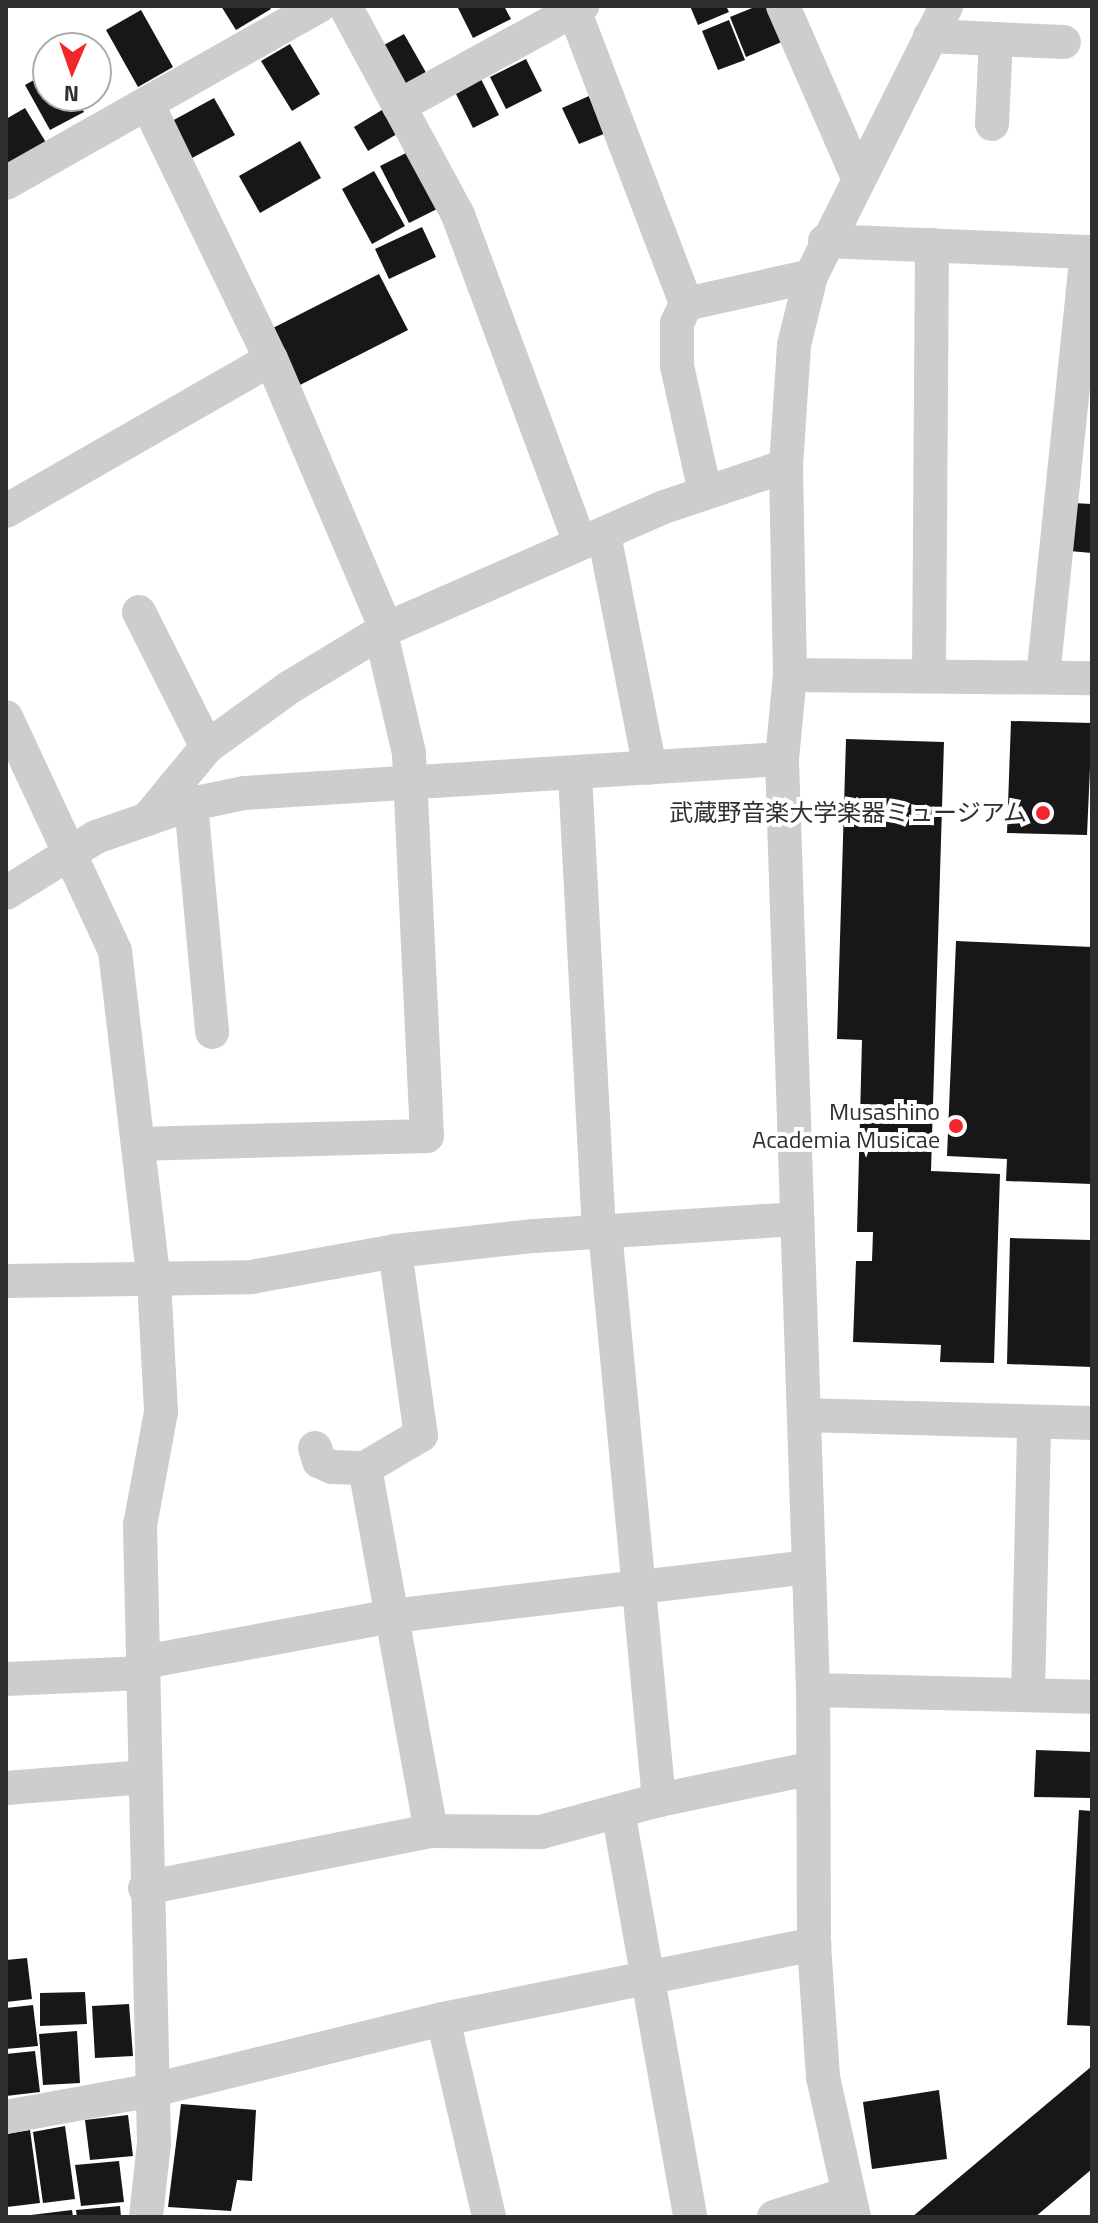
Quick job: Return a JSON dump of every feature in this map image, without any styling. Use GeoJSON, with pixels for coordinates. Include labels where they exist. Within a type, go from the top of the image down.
{"type":"FeatureCollection","features":[{"type":"Feature","properties":{"kind":"street"},"geometry":{"type":"LineString","coordinates":[[6,183],[319,6]]}},
{"type":"Feature","properties":{"kind":"street"},"geometry":{"type":"LineString","coordinates":[[345,6],[458,215],[592,539],[650,768]]}},
{"type":"Feature","properties":{"kind":"street"},"geometry":{"type":"LineString","coordinates":[[783,6],[857,175]]}},
{"type":"Feature","properties":{"kind":"street"},"geometry":{"type":"LineString","coordinates":[[774,2217],[851,2205],[823,2077],[814,1944],[813,1690],[782,759],[790,675],[786,466],[794,345],[811,276],[825,241],[946,6]]}},
{"type":"Feature","properties":{"kind":"street"},"geometry":{"type":"LineString","coordinates":[[399,106],[578,8],[686,304],[677,323],[677,366],[705,492]]}},
{"type":"Feature","properties":{"kind":"street"},"geometry":{"type":"LineString","coordinates":[[930,36],[1064,42]]}},
{"type":"Feature","properties":{"kind":"street"},"geometry":{"type":"LineString","coordinates":[[992,124],[996,39]]}},
{"type":"Feature","properties":{"kind":"street"},"geometry":{"type":"LineString","coordinates":[[138,1144],[427,1136],[409,753],[383,631],[271,359],[147,103]]}},
{"type":"Feature","properties":{"kind":"street"},"geometry":{"type":"LineString","coordinates":[[825,241],[1090,252],[1043,677]]}},
{"type":"Feature","properties":{"kind":"street"},"geometry":{"type":"LineString","coordinates":[[929,676],[932,245]]}},
{"type":"Feature","properties":{"kind":"street"},"geometry":{"type":"LineString","coordinates":[[686,304],[811,276]]}},
{"type":"Feature","properties":{"kind":"street"},"geometry":{"type":"LineString","coordinates":[[6,511],[271,359]]}},
{"type":"Feature","properties":{"kind":"street"},"geometry":{"type":"LineString","coordinates":[[149,817],[207,747],[290,687],[383,631],[705,492],[786,466]]}},
{"type":"Feature","properties":{"kind":"street"},"geometry":{"type":"LineString","coordinates":[[139,612],[207,747]]}},
{"type":"Feature","properties":{"kind":"street"},"geometry":{"type":"LineString","coordinates":[[790,675],[1092,678]]}},
{"type":"Feature","properties":{"kind":"street"},"geometry":{"type":"LineString","coordinates":[[6,717],[115,951],[154,1281],[161,1412],[140,1525],[146,1777],[145,1888],[153,2090],[146,2217]]}},
{"type":"Feature","properties":{"kind":"street"},"geometry":{"type":"LineString","coordinates":[[6,893],[69,849],[149,817],[244,793],[782,759]]}},
{"type":"Feature","properties":{"kind":"street"},"geometry":{"type":"LineString","coordinates":[[575,774],[602,1231],[659,1800]]}},
{"type":"Feature","properties":{"kind":"street"},"geometry":{"type":"LineString","coordinates":[[191,804],[212,1032]]}},
{"type":"Feature","properties":{"kind":"street"},"geometry":{"type":"LineString","coordinates":[[6,1281],[154,1281],[251,1277],[395,1251],[602,1231],[797,1219]]}},
{"type":"Feature","properties":{"kind":"street"},"geometry":{"type":"LineString","coordinates":[[315,1448],[319,1461],[332,1467],[365,1468],[421,1435],[395,1251]]}},
{"type":"Feature","properties":{"kind":"street"},"geometry":{"type":"LineString","coordinates":[[804,1415],[1092,1423]]}},
{"type":"Feature","properties":{"kind":"street"},"geometry":{"type":"LineString","coordinates":[[1028,1694],[1034,1422]]}},
{"type":"Feature","properties":{"kind":"street"},"geometry":{"type":"LineString","coordinates":[[365,1468],[431,1831]]}},
{"type":"Feature","properties":{"kind":"street"},"geometry":{"type":"LineString","coordinates":[[6,1679],[143,1667],[392,1616],[807,1567]]}},
{"type":"Feature","properties":{"kind":"street"},"geometry":{"type":"LineString","coordinates":[[813,1690],[1092,1697]]}},
{"type":"Feature","properties":{"kind":"street"},"geometry":{"type":"LineString","coordinates":[[145,1888],[431,1831],[541,1832],[659,1800],[813,1768]]}},
{"type":"Feature","properties":{"kind":"street"},"geometry":{"type":"LineString","coordinates":[[6,1788],[146,1777]]}},
{"type":"Feature","properties":{"kind":"street"},"geometry":{"type":"LineString","coordinates":[[618,1811],[644,1979],[690,2217]]}},
{"type":"Feature","properties":{"kind":"street"},"geometry":{"type":"LineString","coordinates":[[6,2117],[153,2090],[443,2019],[814,1944]]}},
{"type":"Feature","properties":{"kind":"street"},"geometry":{"type":"LineString","coordinates":[[443,2019],[489,2217]]}},
{"type":"Feature","properties":{"kind":"building"},"geometry":{"type":"Polygon","coordinates":[[[221,6],[269,6],[271,9],[236,30],[221,6]]]}},
{"type":"Feature","properties":{"kind":"building"},"geometry":{"type":"Polygon","coordinates":[[[457,6],[504,6],[511,19],[473,38],[457,6]]]}},
{"type":"Feature","properties":{"kind":"building"},"geometry":{"type":"Polygon","coordinates":[[[690,6],[726,6],[729,12],[698,25],[690,6]]]}},
{"type":"Feature","properties":{"kind":"building"},"geometry":{"type":"Polygon","coordinates":[[[757,6],[770,6],[784,41],[746,57],[730,17],[757,6]]]}},
{"type":"Feature","properties":{"kind":"building"},"geometry":{"type":"Polygon","coordinates":[[[141,10],[173,67],[138,87],[112,41],[112,32],[106,30],[141,10]]]}},
{"type":"Feature","properties":{"kind":"building"},"geometry":{"type":"Polygon","coordinates":[[[729,20],[745,60],[718,70],[702,31],[729,20]]]}},
{"type":"Feature","properties":{"kind":"building"},"geometry":{"type":"Polygon","coordinates":[[[404,34],[428,76],[399,93],[375,50],[404,34]]]}},
{"type":"Feature","properties":{"kind":"building"},"geometry":{"type":"Polygon","coordinates":[[[290,44],[320,94],[292,111],[261,61],[290,44]]]}},
{"type":"Feature","properties":{"kind":"building"},"geometry":{"type":"Polygon","coordinates":[[[526,59],[542,91],[506,109],[490,77],[526,59]]]}},
{"type":"Feature","properties":{"kind":"building"},"geometry":{"type":"Polygon","coordinates":[[[478,73],[499,115],[473,128],[452,86],[478,73]]]}},
{"type":"Feature","properties":{"kind":"building"},"geometry":{"type":"Polygon","coordinates":[[[32,81],[32,98],[25,85],[32,81]]]}},
{"type":"Feature","properties":{"kind":"building"},"geometry":{"type":"Polygon","coordinates":[[[589,96],[606,133],[579,144],[562,108],[589,96]]]}},
{"type":"Feature","properties":{"kind":"building"},"geometry":{"type":"Polygon","coordinates":[[[214,98],[235,135],[192,158],[172,121],[214,98]]]}},
{"type":"Feature","properties":{"kind":"building"},"geometry":{"type":"Polygon","coordinates":[[[25,108],[50,149],[6,176],[6,119],[25,108]]]}},
{"type":"Feature","properties":{"kind":"building"},"geometry":{"type":"Polygon","coordinates":[[[382,110],[397,134],[368,151],[354,127],[382,110]]]}},
{"type":"Feature","properties":{"kind":"building"},"geometry":{"type":"Polygon","coordinates":[[[40,112],[84,112],[50,130],[40,112]]]}},
{"type":"Feature","properties":{"kind":"building"},"geometry":{"type":"Polygon","coordinates":[[[300,141],[321,178],[260,213],[239,176],[300,141]]]}},
{"type":"Feature","properties":{"kind":"building"},"geometry":{"type":"Polygon","coordinates":[[[408,152],[437,209],[409,223],[380,166],[408,152]]]}},
{"type":"Feature","properties":{"kind":"building"},"geometry":{"type":"Polygon","coordinates":[[[374,171],[405,226],[372,244],[342,189],[374,171]]]}},
{"type":"Feature","properties":{"kind":"building"},"geometry":{"type":"Polygon","coordinates":[[[422,227],[436,257],[389,279],[375,249],[422,227]]]}},
{"type":"Feature","properties":{"kind":"building"},"geometry":{"type":"Polygon","coordinates":[[[379,274],[408,330],[298,386],[269,330],[379,274]]]}},
{"type":"Feature","properties":{"kind":"building"},"geometry":{"type":"Polygon","coordinates":[[[1072,503],[1092,504],[1092,553],[1069,551],[1072,503]]]}},
{"type":"Feature","properties":{"kind":"building"},"geometry":{"type":"Polygon","coordinates":[[[1011,721],[1092,723],[1087,835],[1007,833],[1011,721]]]}},
{"type":"Feature","properties":{"kind":"building"},"geometry":{"type":"Polygon","coordinates":[[[846,739],[944,742],[931,1171],[1000,1174],[994,1363],[940,1362],[941,1345],[853,1342],[856,1261],[872,1261],[873,1232],[857,1232],[862,1040],[837,1039],[846,739]]]}},
{"type":"Feature","properties":{"kind":"building"},"geometry":{"type":"Polygon","coordinates":[[[956,941],[1092,947],[1092,1184],[1006,1181],[1007,1159],[947,1156],[956,941]]]}},
{"type":"Feature","properties":{"kind":"building"},"geometry":{"type":"Polygon","coordinates":[[[1010,1238],[1092,1240],[1092,1367],[1007,1364],[1010,1238]]]}},
{"type":"Feature","properties":{"kind":"building"},"geometry":{"type":"Polygon","coordinates":[[[1036,1750],[1092,1752],[1092,1798],[1034,1797],[1036,1750]]]}},
{"type":"Feature","properties":{"kind":"building"},"geometry":{"type":"Polygon","coordinates":[[[1079,1810],[1092,1811],[1092,2026],[1067,2025],[1079,1810]]]}},
{"type":"Feature","properties":{"kind":"building"},"geometry":{"type":"Polygon","coordinates":[[[27,1958],[32,1999],[6,2002],[6,1960],[27,1958]]]}},
{"type":"Feature","properties":{"kind":"building"},"geometry":{"type":"Polygon","coordinates":[[[85,1992],[87,2024],[40,2026],[40,1993],[85,1992]]]}},
{"type":"Feature","properties":{"kind":"building"},"geometry":{"type":"Polygon","coordinates":[[[129,2004],[133,2056],[95,2058],[92,2006],[129,2004]]]}},
{"type":"Feature","properties":{"kind":"building"},"geometry":{"type":"Polygon","coordinates":[[[33,2005],[38,2046],[6,2049],[6,2008],[33,2005]]]}},
{"type":"Feature","properties":{"kind":"building"},"geometry":{"type":"Polygon","coordinates":[[[77,2031],[80,2083],[43,2085],[39,2034],[77,2031]]]}},
{"type":"Feature","properties":{"kind":"building"},"geometry":{"type":"Polygon","coordinates":[[[35,2051],[40,2092],[6,2096],[6,2054],[35,2051]]]}},
{"type":"Feature","properties":{"kind":"building"},"geometry":{"type":"Polygon","coordinates":[[[1092,2066],[1092,2169],[1035,2217],[912,2217],[1092,2066]]]}},
{"type":"Feature","properties":{"kind":"building"},"geometry":{"type":"Polygon","coordinates":[[[939,2090],[947,2159],[872,2169],[863,2102],[939,2090]]]}},
{"type":"Feature","properties":{"kind":"building"},"geometry":{"type":"Polygon","coordinates":[[[181,2104],[256,2110],[252,2181],[237,2180],[231,2211],[168,2207],[181,2104]]]}},
{"type":"Feature","properties":{"kind":"building"},"geometry":{"type":"Polygon","coordinates":[[[128,2115],[133,2156],[90,2160],[85,2120],[128,2115]]]}},
{"type":"Feature","properties":{"kind":"building"},"geometry":{"type":"Polygon","coordinates":[[[65,2126],[75,2199],[43,2203],[33,2132],[65,2126]]]}},
{"type":"Feature","properties":{"kind":"building"},"geometry":{"type":"Polygon","coordinates":[[[30,2130],[40,2203],[7,2207],[6,2134],[30,2130]]]}},
{"type":"Feature","properties":{"kind":"building"},"geometry":{"type":"Polygon","coordinates":[[[119,2161],[124,2202],[81,2206],[75,2165],[119,2161]]]}},
{"type":"Feature","properties":{"kind":"building"},"geometry":{"type":"Polygon","coordinates":[[[120,2206],[121,2217],[77,2217],[76,2210],[120,2206]]]}},
{"type":"Feature","properties":{"kind":"building"},"geometry":{"type":"Polygon","coordinates":[[[72,2210],[73,2217],[31,2217],[31,2215],[72,2210]]]}},
{"type":"Feature","properties":{"kind":"place","name":"武蔵野音楽大学楽器ミュージアム"},"geometry":{"type":"Point","coordinates":[1043,813]}},
{"type":"Feature","properties":{"kind":"place","name":"Musashino Academia Musicae"},"geometry":{"type":"Point","coordinates":[956,1126]}}]}
